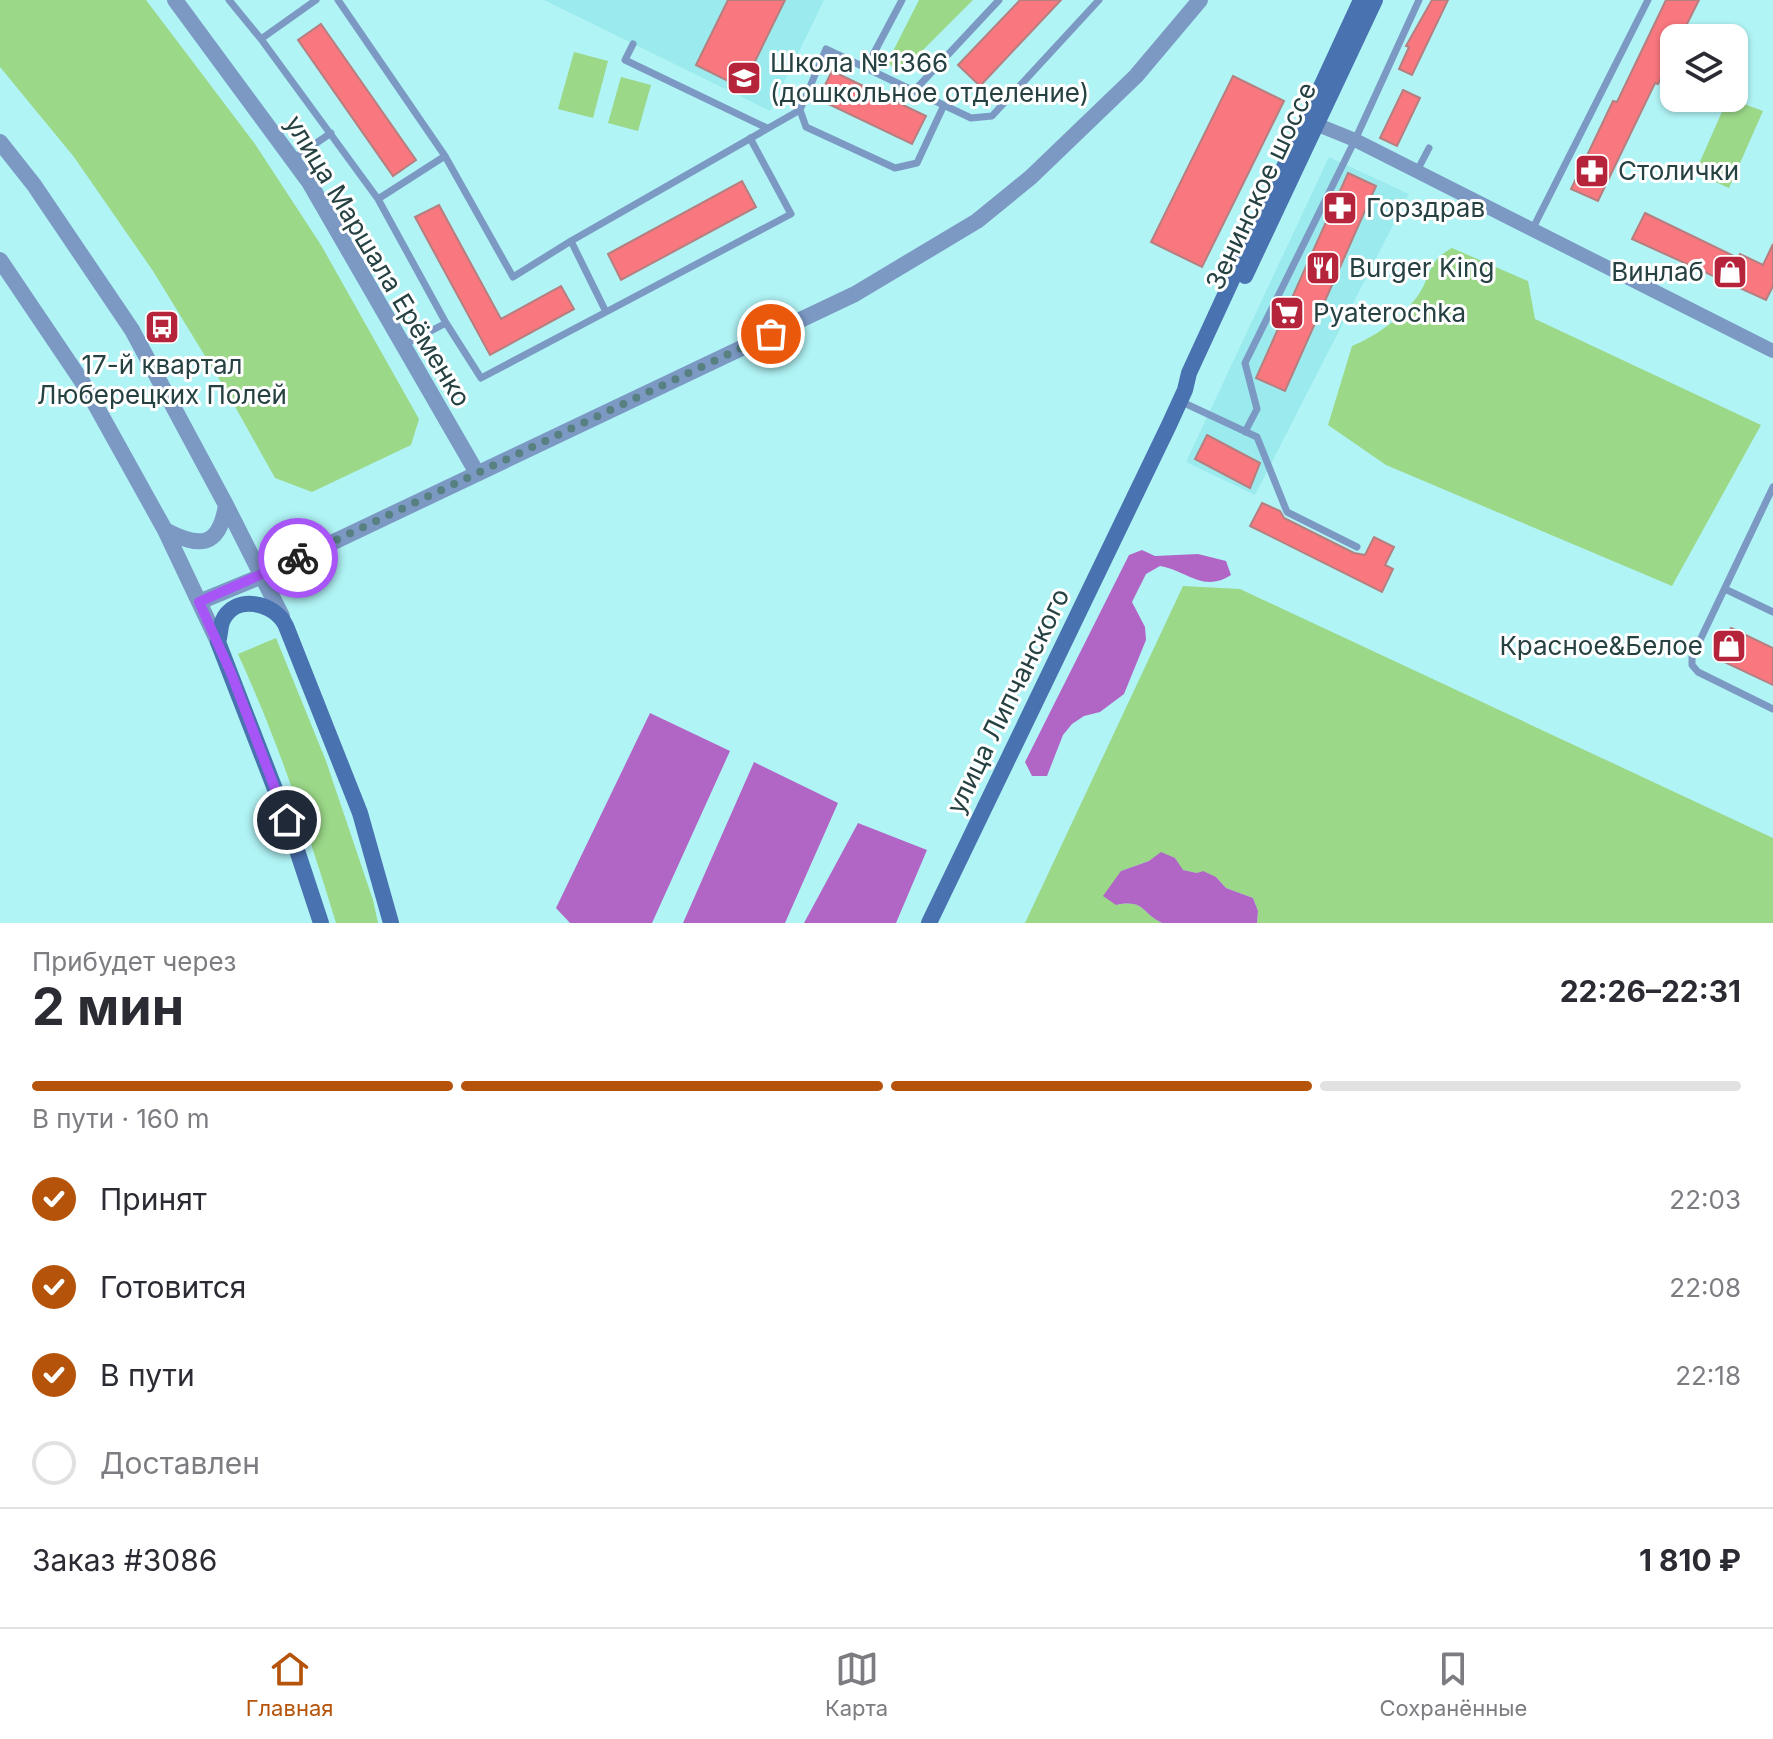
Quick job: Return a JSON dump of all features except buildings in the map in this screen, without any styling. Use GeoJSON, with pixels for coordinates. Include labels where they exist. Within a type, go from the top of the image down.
{"type":"FeatureCollection","features":[{"type":"Feature","properties":{"kind":"main road","name":"Зенинское шоссе"},"geometry":{"type":"LineString","coordinates":[[1131,500],[1182,395],[1189,373],[1361,0]]}},
{"type":"Feature","properties":{"kind":"main road","name":"Зенинское шоссе"},"geometry":{"type":"LineString","coordinates":[[1182,395],[1198,376],[1375,0]]}},
{"type":"Feature","properties":{"kind":"main road","name":"улица Липчанского"},"geometry":{"type":"LineString","coordinates":[[929,923],[1131,500]]}},
{"type":"Feature","properties":{"kind":"main road"},"geometry":{"type":"LineString","coordinates":[[321,923],[287,820],[218,642],[223,620],[233,610],[250,603],[265,606],[282,616],[360,813],[391,923]]}},
{"type":"Feature","properties":{"kind":"street","name":"улица Маршала Ерёменко"},"geometry":{"type":"LineString","coordinates":[[175,0],[309,182],[477,473]]}},
{"type":"Feature","properties":{"kind":"street"},"geometry":{"type":"LineString","coordinates":[[199,602],[262,576],[855,294],[977,221],[1031,177],[1136,76],[1200,0]]}},
{"type":"Feature","properties":{"kind":"street"},"geometry":{"type":"LineString","coordinates":[[1318,125],[1355,140],[1773,351]]}},
{"type":"Feature","properties":{"kind":"street"},"geometry":{"type":"LineString","coordinates":[[0,142],[34,185],[132,330],[282,616]]}},
{"type":"Feature","properties":{"kind":"street"},"geometry":{"type":"LineString","coordinates":[[0,260],[85,386],[165,530],[218,642]]}},
{"type":"Feature","properties":{"kind":"street"},"geometry":{"type":"LineString","coordinates":[[165,530],[183,540],[200,542],[216,536],[223,525],[226,505]]}},
{"type":"Feature","properties":{"kind":"lane"},"geometry":{"type":"LineString","coordinates":[[229,0],[378,199],[446,323],[481,378],[791,214],[750,138]]}},
{"type":"Feature","properties":{"kind":"lane"},"geometry":{"type":"LineString","coordinates":[[261,39],[316,0]]}},
{"type":"Feature","properties":{"kind":"lane"},"geometry":{"type":"LineString","coordinates":[[338,0],[445,156],[513,277],[800,110],[826,49],[971,118],[992,116],[1099,0]]}},
{"type":"Feature","properties":{"kind":"lane"},"geometry":{"type":"LineString","coordinates":[[866,68],[902,0]]}},
{"type":"Feature","properties":{"kind":"lane"},"geometry":{"type":"LineString","coordinates":[[914,91],[999,0]]}},
{"type":"Feature","properties":{"kind":"lane"},"geometry":{"type":"LineString","coordinates":[[1245,432],[1257,409],[1245,363],[1355,140],[1419,0]]}},
{"type":"Feature","properties":{"kind":"lane"},"geometry":{"type":"LineString","coordinates":[[1532,230],[1648,0]]}},
{"type":"Feature","properties":{"kind":"lane"},"geometry":{"type":"LineString","coordinates":[[633,44],[625,60],[767,128]]}},
{"type":"Feature","properties":{"kind":"lane"},"geometry":{"type":"LineString","coordinates":[[800,110],[806,127],[895,168],[917,163],[944,105]]}},
{"type":"Feature","properties":{"kind":"lane"},"geometry":{"type":"LineString","coordinates":[[292,159],[331,133]]}},
{"type":"Feature","properties":{"kind":"lane"},"geometry":{"type":"LineString","coordinates":[[1417,171],[1429,148]]}},
{"type":"Feature","properties":{"kind":"lane"},"geometry":{"type":"LineString","coordinates":[[378,199],[445,156]]}},
{"type":"Feature","properties":{"kind":"lane"},"geometry":{"type":"LineString","coordinates":[[571,241],[606,312]]}},
{"type":"Feature","properties":{"kind":"lane"},"geometry":{"type":"LineString","coordinates":[[404,345],[446,323]]}},
{"type":"Feature","properties":{"kind":"lane"},"geometry":{"type":"LineString","coordinates":[[1182,395],[1257,437],[1287,512],[1357,547]]}},
{"type":"Feature","properties":{"kind":"lane"},"geometry":{"type":"LineString","coordinates":[[1773,487],[1692,657],[1692,665],[1698,672],[1773,709]]}},
{"type":"Feature","properties":{"kind":"lane"},"geometry":{"type":"LineString","coordinates":[[1725,589],[1773,612]]}},
{"type":"Feature","properties":{"kind":"shaded area","name":"Школа №1366 (дошкольное отделение)"},"geometry":{"type":"Polygon","coordinates":[[[544,0],[824,0],[770,111],[544,0]]]}},
{"type":"Feature","properties":{"kind":"shaded area"},"geometry":{"type":"Polygon","coordinates":[[[1329,157],[1409,194],[1255,495],[1186,462],[1329,157]]]}},
{"type":"Feature","properties":{"kind":"shaded area"},"geometry":{"type":"Polygon","coordinates":[[[1142,550],[1155,556],[1198,554],[1226,561],[1231,575],[1212,582],[1204,581],[1160,566],[1146,574],[1132,602],[1145,627],[1146,640],[1124,694],[1100,712],[1084,716],[1072,724],[1063,735],[1047,776],[1032,776],[1025,762],[1129,555],[1142,550]]]}},
{"type":"Feature","properties":{"kind":"shaded area"},"geometry":{"type":"Polygon","coordinates":[[[650,713],[730,751],[652,923],[570,923],[556,908],[650,713]]]}},
{"type":"Feature","properties":{"kind":"shaded area"},"geometry":{"type":"Polygon","coordinates":[[[754,762],[838,803],[785,923],[683,923],[754,762]]]}},
{"type":"Feature","properties":{"kind":"shaded area"},"geometry":{"type":"Polygon","coordinates":[[[858,823],[927,850],[896,923],[804,923],[858,823]]]}},
{"type":"Feature","properties":{"kind":"shaded area"},"geometry":{"type":"Polygon","coordinates":[[[1161,852],[1175,858],[1183,870],[1203,871],[1216,877],[1226,888],[1253,898],[1258,911],[1257,923],[1162,923],[1138,905],[1116,905],[1103,896],[1121,871],[1149,861],[1161,852]]]}},
{"type":"Feature","properties":{"kind":"green space"},"geometry":{"type":"Polygon","coordinates":[[[0,0],[146,0],[255,144],[321,245],[419,419],[411,445],[312,492],[275,478],[153,271],[74,157],[0,67],[0,0]]]}},
{"type":"Feature","properties":{"kind":"green space"},"geometry":{"type":"Polygon","coordinates":[[[919,0],[973,0],[901,72],[887,63],[919,0]]]}},
{"type":"Feature","properties":{"kind":"green space"},"geometry":{"type":"Polygon","coordinates":[[[574,52],[608,61],[593,118],[558,109],[574,52]]]}},
{"type":"Feature","properties":{"kind":"green space"},"geometry":{"type":"Polygon","coordinates":[[[621,77],[651,85],[638,131],[608,123],[621,77]]]}},
{"type":"Feature","properties":{"kind":"green space"},"geometry":{"type":"Polygon","coordinates":[[[1748,105],[1763,111],[1729,188],[1695,173],[1722,112],[1748,112],[1748,105]]]}},
{"type":"Feature","properties":{"kind":"green space"},"geometry":{"type":"Polygon","coordinates":[[[1452,248],[1528,281],[1535,319],[1761,425],[1672,586],[1386,465],[1328,425],[1352,346],[1379,332],[1403,313],[1422,289],[1433,264],[1452,248]]]}},
{"type":"Feature","properties":{"kind":"green space"},"geometry":{"type":"Polygon","coordinates":[[[1183,586],[1240,589],[1773,838],[1773,923],[1257,923],[1258,911],[1253,898],[1226,888],[1216,877],[1182,870],[1175,858],[1149,861],[1121,871],[1116,905],[1138,905],[1162,923],[1025,923],[1183,586]]]}},
{"type":"Feature","properties":{"kind":"green space"},"geometry":{"type":"Polygon","coordinates":[[[276,638],[326,761],[378,923],[336,923],[292,787],[238,654],[276,638]]]}},
{"type":"Feature","properties":{"kind":"way so far"},"geometry":{"type":"LineString","coordinates":[[298,558],[771,334]]}},
{"type":"Feature","properties":{"kind":"place","name":"Школа №1366 (дошкольное отделение)"},"geometry":{"type":"Point","coordinates":[744,78]}},
{"type":"Feature","properties":{"kind":"place","name":"Столички"},"geometry":{"type":"Point","coordinates":[1592,171]}},
{"type":"Feature","properties":{"kind":"place","name":"Горздрав"},"geometry":{"type":"Point","coordinates":[1340,208]}},
{"type":"Feature","properties":{"kind":"place","name":"Burger King"},"geometry":{"type":"Point","coordinates":[1323,268]}},
{"type":"Feature","properties":{"kind":"place","name":"Винлаб"},"geometry":{"type":"Point","coordinates":[1730,272]}},
{"type":"Feature","properties":{"kind":"place","name":"Pyaterochka"},"geometry":{"type":"Point","coordinates":[1287,313]}},
{"type":"Feature","properties":{"kind":"place","name":"17-й квартал Люберецких Полей"},"geometry":{"type":"Point","coordinates":[162,327]}},
{"type":"Feature","properties":{"kind":"place","name":"Красное&Белое"},"geometry":{"type":"Point","coordinates":[1729,646]}},
{"type":"Feature","properties":{"kind":"route"},"geometry":{"type":"LineString","coordinates":[[287,820],[231,673],[199,602],[298,558]]}}]}
